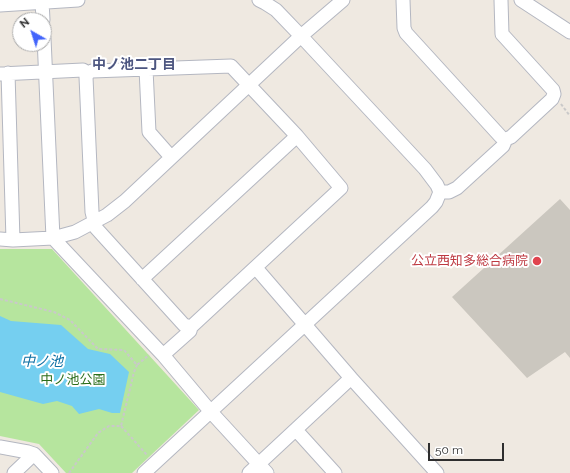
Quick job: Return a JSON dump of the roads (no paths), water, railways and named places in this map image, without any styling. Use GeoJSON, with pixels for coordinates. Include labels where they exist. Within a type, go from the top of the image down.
{"type":"FeatureCollection","features":[{"type":"Feature","properties":{"kind":"street"},"geometry":{"type":"LineString","coordinates":[[0,4],[78,0]]}},
{"type":"Feature","properties":{"kind":"street"},"geometry":{"type":"LineString","coordinates":[[144,473],[432,208],[440,192],[437,185],[425,169],[301,36],[276,10],[258,0]]}},
{"type":"Feature","properties":{"kind":"street"},"geometry":{"type":"LineString","coordinates":[[0,239],[13,240],[53,238],[75,232],[107,216],[125,201],[301,36],[342,0]]}},
{"type":"Feature","properties":{"kind":"street"},"geometry":{"type":"LineString","coordinates":[[403,0],[404,28],[406,33],[501,136],[506,139]]}},
{"type":"Feature","properties":{"kind":"street"},"geometry":{"type":"LineString","coordinates":[[440,192],[449,192],[457,188],[503,146],[506,139],[511,137],[552,98],[554,94],[553,90],[502,34],[501,0]]}},
{"type":"Feature","properties":{"kind":"street"},"geometry":{"type":"LineString","coordinates":[[521,0],[570,32]]}},
{"type":"Feature","properties":{"kind":"street"},"geometry":{"type":"LineString","coordinates":[[39,1],[41,12]]}},
{"type":"Feature","properties":{"kind":"street"},"geometry":{"type":"LineString","coordinates":[[45,52],[53,238],[159,352],[259,470],[296,430],[351,378]]}},
{"type":"Feature","properties":{"kind":"street"},"geometry":{"type":"LineString","coordinates":[[13,240],[5,138],[4,73],[83,70],[88,73],[231,66],[297,136],[341,188],[256,268],[190,327],[190,331],[159,352]]}},
{"type":"Feature","properties":{"kind":"street"},"geometry":{"type":"LineString","coordinates":[[146,69],[149,132],[171,157]]}},
{"type":"Feature","properties":{"kind":"street"},"geometry":{"type":"LineString","coordinates":[[88,73],[86,77],[92,212],[96,228],[184,325],[190,327]]}},
{"type":"Feature","properties":{"kind":"street"},"geometry":{"type":"LineString","coordinates":[[142,279],[297,136]]}},
{"type":"Feature","properties":{"kind":"street"},"geometry":{"type":"LineString","coordinates":[[256,268],[351,378],[437,473]]}},
{"type":"Feature","properties":{"kind":"street"},"geometry":{"type":"LineString","coordinates":[[296,430],[335,473]]}},
{"type":"Feature","properties":{"kind":"street"},"geometry":{"type":"LineString","coordinates":[[0,446],[34,454],[52,473]]}},
{"type":"Feature","properties":{"kind":"street"},"geometry":{"type":"LineString","coordinates":[[14,473],[34,454]]}},
{"type":"Feature","properties":{"kind":"water","name":"中ノ池"},"geometry":{"type":"Polygon","coordinates":[[[0,316],[11,321],[61,325],[88,349],[110,354],[129,372],[120,413],[112,413],[99,409],[79,414],[72,406],[57,401],[43,404],[0,392],[0,316]]]}},
{"type":"Feature","properties":{"kind":"place","name":"公立西知多総合病院"},"geometry":{"type":"Point","coordinates":[537,261]}},
{"type":"Feature","properties":{"kind":"district","name":"中ノ池二丁目"},"geometry":{"type":"Point","coordinates":[134,65]}},
{"type":"Feature","properties":{"kind":"park label","name":"中ノ池公園"},"geometry":{"type":"Point","coordinates":[73,380]}}]}
